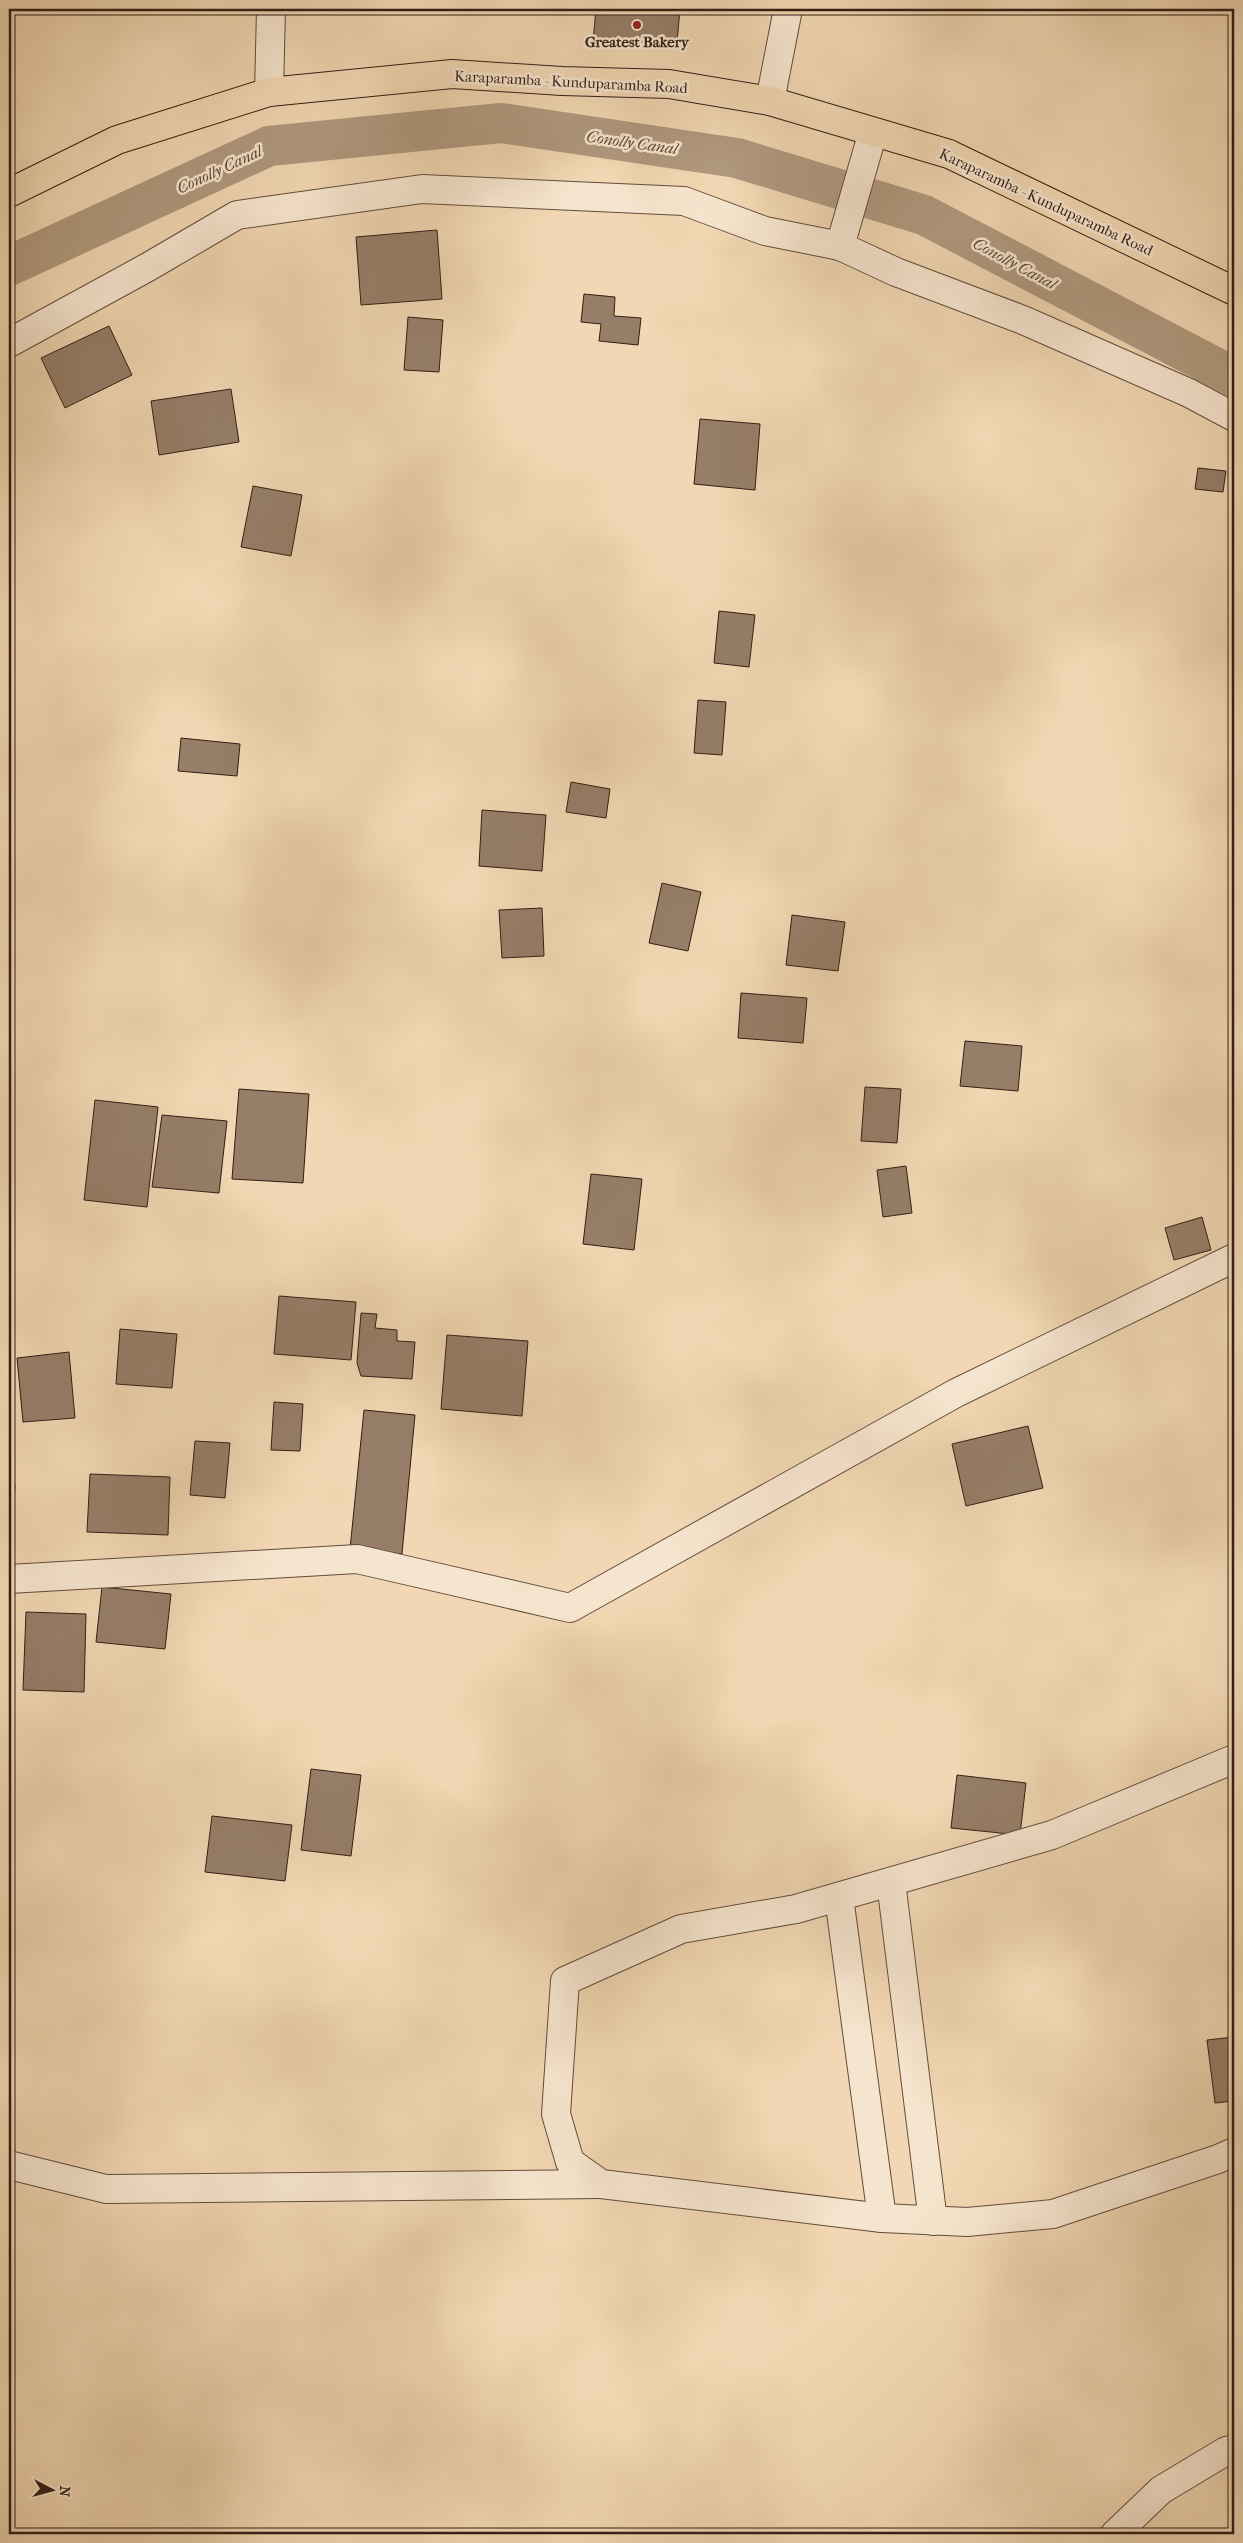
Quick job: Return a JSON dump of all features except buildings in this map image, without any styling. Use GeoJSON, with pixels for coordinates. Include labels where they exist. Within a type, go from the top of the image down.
{"type":"FeatureCollection","features":[{"type":"Feature","properties":{"kind":"main road","name":"Karaparamba - Kunduparamba Road"},"geometry":{"type":"LineString","coordinates":[[9,193],[117,140],[269,92],[452,74],[562,81],[669,84],[770,101],[949,154],[1234,291]]}},
{"type":"Feature","properties":{"kind":"street"},"geometry":{"type":"LineString","coordinates":[[269,92],[271,9]]}},
{"type":"Feature","properties":{"kind":"street"},"geometry":{"type":"LineString","coordinates":[[770,101],[788,9]]}},
{"type":"Feature","properties":{"kind":"street"},"geometry":{"type":"LineString","coordinates":[[840,246],[872,132]]}},
{"type":"Feature","properties":{"kind":"street"},"geometry":{"type":"LineString","coordinates":[[9,343],[148,267],[237,215],[422,189],[684,201],[765,231],[840,246],[896,272],[1023,320],[1189,393],[1234,417]]}},
{"type":"Feature","properties":{"kind":"street"},"geometry":{"type":"LineString","coordinates":[[9,1579],[357,1559],[570,1608],[956,1394],[1234,1258]]}},
{"type":"Feature","properties":{"kind":"street"},"geometry":{"type":"LineString","coordinates":[[601,2184],[570,2162],[556,2114],[565,1981],[681,1929],[796,1909],[1052,1835],[1234,1759]]}},
{"type":"Feature","properties":{"kind":"street"},"geometry":{"type":"LineString","coordinates":[[891,1882],[933,2220]]}},
{"type":"Feature","properties":{"kind":"street"},"geometry":{"type":"LineString","coordinates":[[839,1897],[882,2218]]}},
{"type":"Feature","properties":{"kind":"street"},"geometry":{"type":"LineString","coordinates":[[9,2165],[106,2189],[601,2184],[882,2218],[967,2222],[1053,2214],[1229,2158]]}},
{"type":"Feature","properties":{"kind":"street"},"geometry":{"type":"LineString","coordinates":[[1115,2534],[1161,2490],[1226,2451],[1234,2449]]}},
{"type":"Feature","properties":{"kind":"waterway","name":"Conolly Canal"},"geometry":{"type":"LineString","coordinates":[[9,266],[269,146],[501,123],[737,158],[924,215],[1234,377]]}},
{"type":"Feature","properties":{"kind":"place","name":"Greatest Bakery"},"geometry":{"type":"Point","coordinates":[637,25]}}]}
